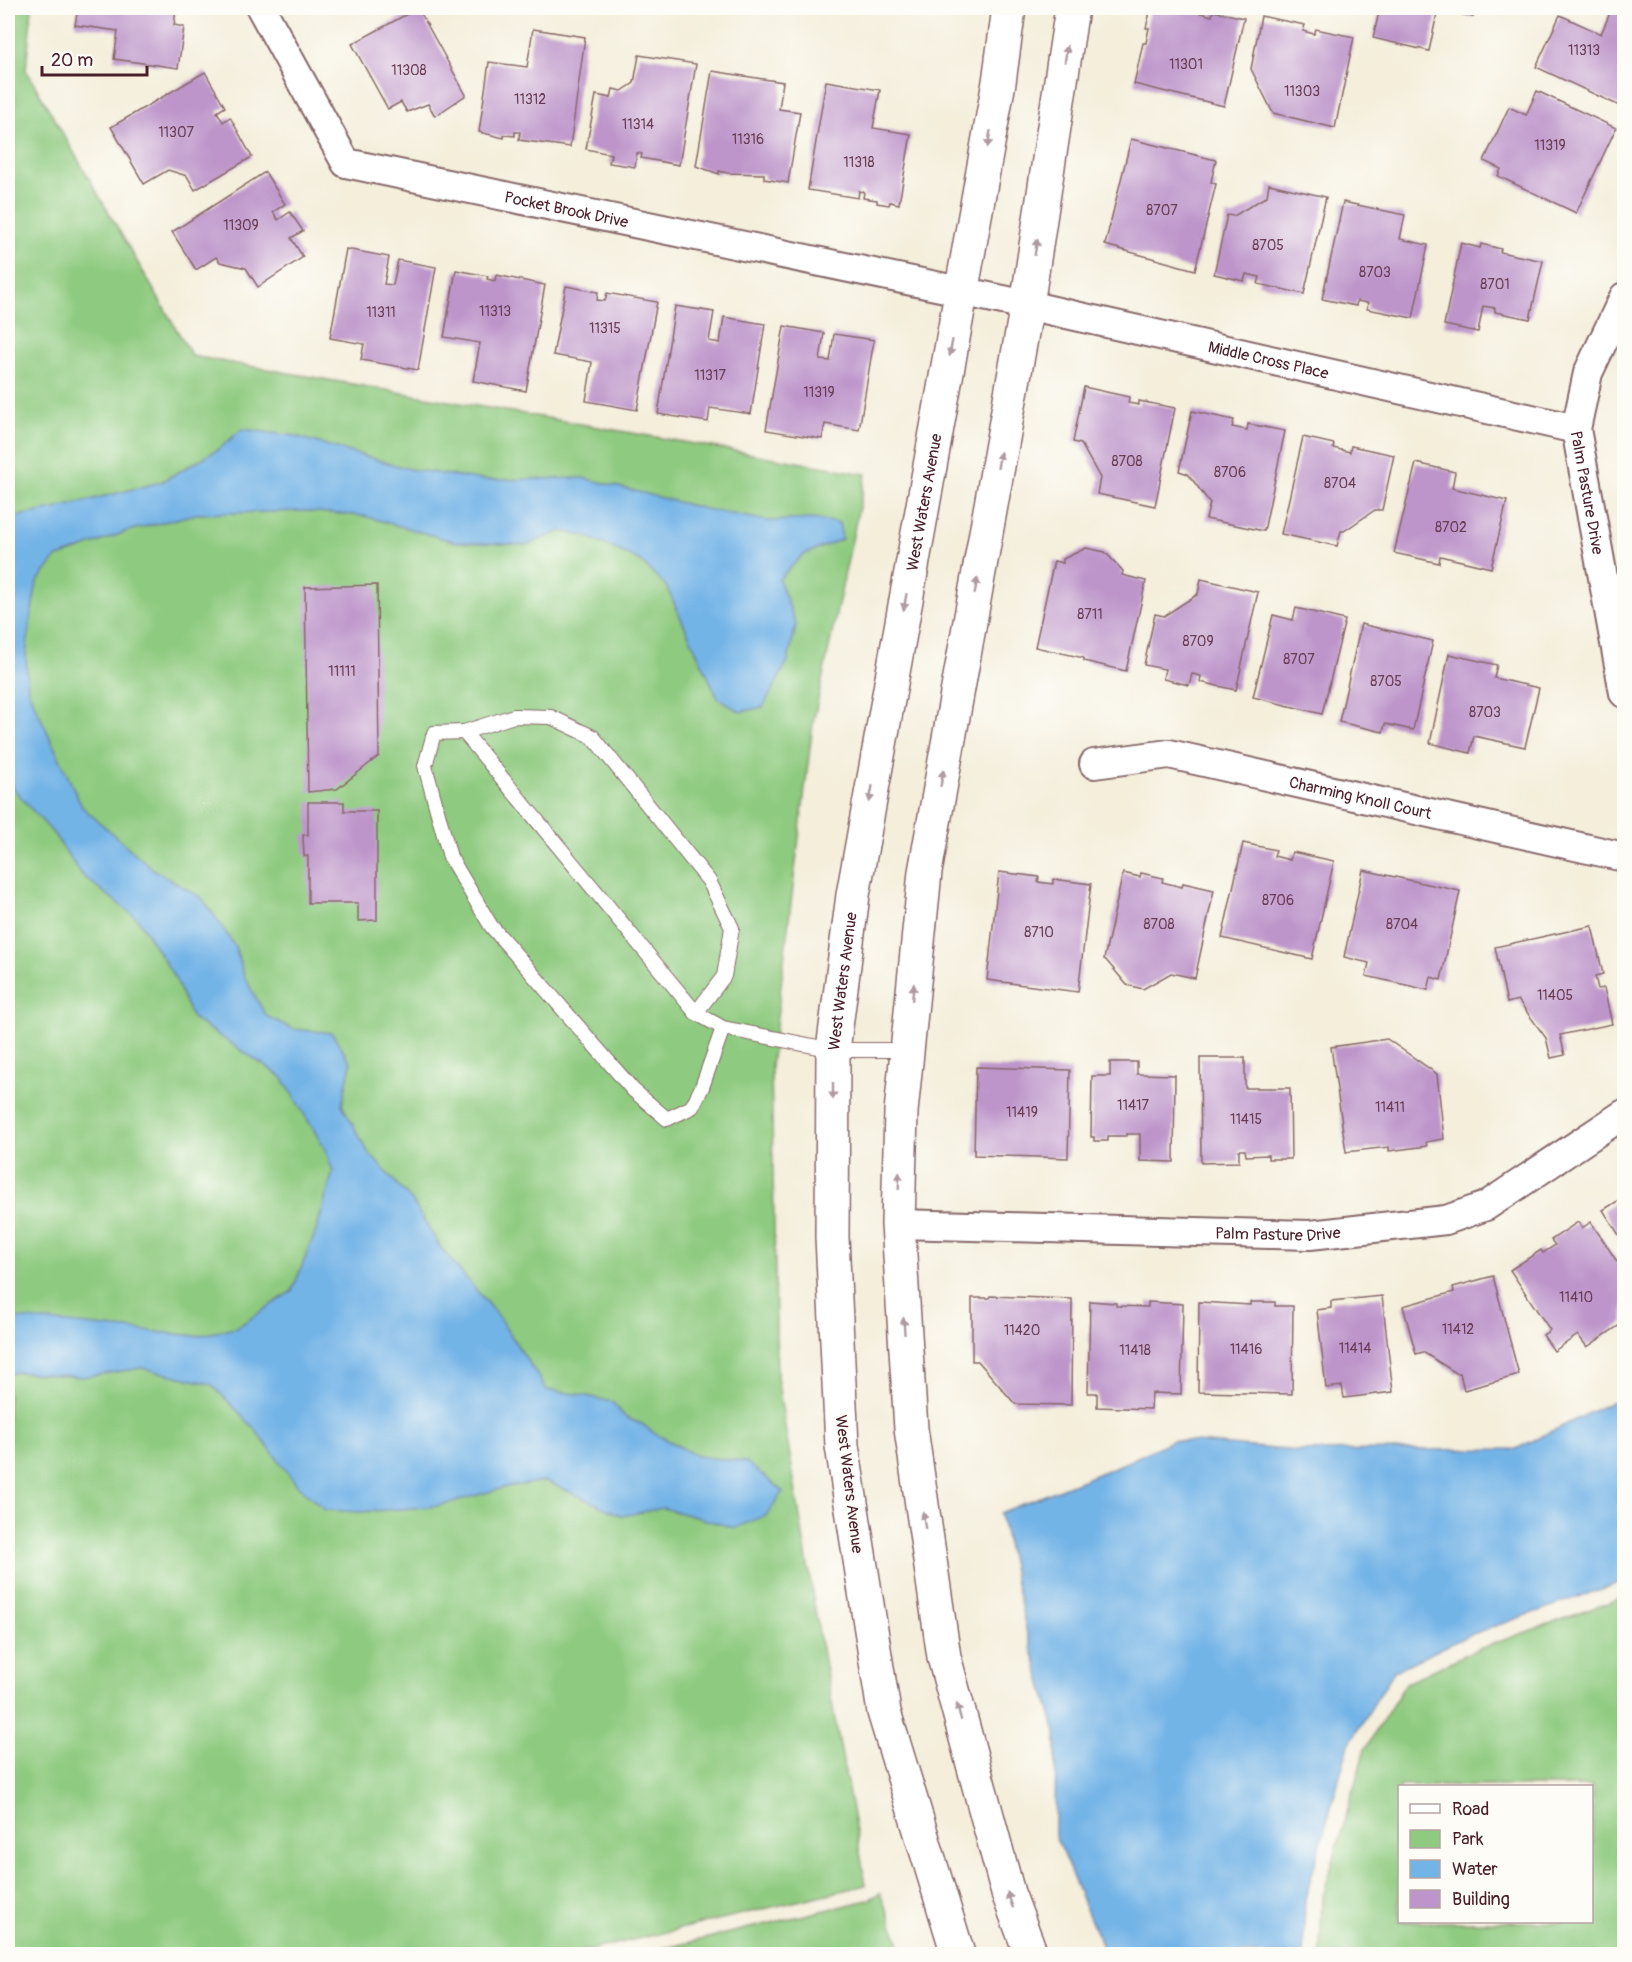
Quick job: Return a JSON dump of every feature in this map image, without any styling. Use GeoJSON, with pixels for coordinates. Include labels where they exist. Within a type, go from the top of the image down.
{"type":"FeatureCollection","features":[{"type":"Feature","properties":{"kind":"street","name":"Pocket Brook Drive"},"geometry":{"type":"LineString","coordinates":[[261,8],[346,163],[961,291]]}},
{"type":"Feature","properties":{"kind":"street","name":"West Waters Avenue"},"geometry":{"type":"LineString","coordinates":[[958,1954],[884,1712],[842,1446],[832,1237],[833,1050],[853,895],[999,82],[1009,8]]}},
{"type":"Feature","properties":{"kind":"street"},"geometry":{"type":"LineString","coordinates":[[1031,1954],[1008,1893],[944,1657],[911,1429],[898,1224],[901,1112],[925,872],[1027,305],[1072,8]]}},
{"type":"Feature","properties":{"kind":"street","name":"Middle Cross Place"},"geometry":{"type":"LineString","coordinates":[[961,291],[1576,429]]}},
{"type":"Feature","properties":{"kind":"street","name":"Palm Pasture Drive"},"geometry":{"type":"LineString","coordinates":[[1624,297],[1588,373],[1576,429],[1624,693]]}},
{"type":"Feature","properties":{"kind":"street","name":"Charming Knoll Court"},"geometry":{"type":"LineString","coordinates":[[1094,765],[1169,754],[1624,858]]}},
{"type":"Feature","properties":{"kind":"street","name":"Palm Pasture Drive"},"geometry":{"type":"LineString","coordinates":[[898,1224],[1310,1235],[1446,1220],[1486,1206],[1624,1114]]}},
{"type":"Feature","properties":{"kind":"lane"},"geometry":{"type":"LineString","coordinates":[[696,1013],[724,976],[732,928],[709,881],[593,737],[551,717],[514,716],[464,732],[434,733],[425,766],[450,857],[491,926],[633,1090],[667,1119],[692,1107],[702,1087],[723,1028]]}},
{"type":"Feature","properties":{"kind":"lane"},"geometry":{"type":"LineString","coordinates":[[464,732],[696,1013],[723,1028],[833,1050],[907,1050]]}},
{"type":"Feature","properties":{"kind":"green space"},"geometry":{"type":"Polygon","coordinates":[[[8,8],[32,8],[26,70],[192,356],[866,474],[813,723],[771,1067],[777,1377],[820,1639],[866,1885],[573,1954],[8,1954],[8,8]]]}},
{"type":"Feature","properties":{"kind":"green space"},"geometry":{"type":"Polygon","coordinates":[[[1624,1597],[1624,1954],[1320,1954],[1322,1900],[1365,1749],[1406,1683],[1473,1651],[1624,1597]]]}},
{"type":"Feature","properties":{"kind":"green space"},"geometry":{"type":"Polygon","coordinates":[[[880,1893],[904,1954],[640,1954],[868,1900],[880,1893]]]}},
{"type":"Feature","properties":{"kind":"water"},"geometry":{"type":"Polygon","coordinates":[[[242,429],[295,436],[409,469],[485,480],[584,478],[705,509],[769,521],[813,519],[839,523],[842,539],[803,555],[779,579],[796,625],[788,661],[763,707],[740,712],[718,698],[666,586],[639,560],[586,536],[561,531],[527,545],[456,542],[364,516],[304,511],[196,514],[128,531],[56,558],[37,582],[26,656],[28,690],[82,807],[154,870],[202,898],[235,946],[244,976],[266,1016],[293,1029],[332,1033],[351,1063],[342,1105],[368,1152],[413,1202],[440,1247],[497,1315],[547,1390],[612,1402],[626,1418],[642,1424],[697,1456],[746,1462],[783,1491],[767,1515],[735,1528],[663,1508],[622,1516],[546,1481],[507,1487],[438,1506],[361,1512],[325,1510],[297,1485],[253,1427],[211,1384],[142,1368],[83,1377],[17,1372],[8,1374],[8,1317],[196,1336],[236,1328],[292,1291],[316,1231],[333,1172],[324,1147],[282,1077],[192,1018],[175,978],[138,919],[82,875],[53,833],[8,783],[8,518],[161,482],[219,449],[242,429]]]}},
{"type":"Feature","properties":{"kind":"water"},"geometry":{"type":"Polygon","coordinates":[[[1624,1394],[1624,1568],[1619,1583],[1467,1636],[1394,1671],[1349,1744],[1305,1899],[1303,1954],[1105,1954],[1055,1835],[1056,1732],[1027,1633],[1000,1513],[1125,1463],[1173,1440],[1298,1451],[1516,1449],[1624,1394]]]}},
{"type":"Feature","properties":{"kind":"building"},"geometry":{"type":"Polygon","coordinates":[[[78,8],[182,8],[181,11],[176,10],[174,25],[184,27],[178,68],[114,59],[118,31],[75,25],[78,8]]]}},
{"type":"Feature","properties":{"kind":"building"},"geometry":{"type":"Polygon","coordinates":[[[418,8],[466,95],[435,116],[428,104],[407,112],[401,102],[388,109],[352,44],[418,8]]]}},
{"type":"Feature","properties":{"kind":"building"},"geometry":{"type":"Polygon","coordinates":[[[1151,8],[1194,8],[1193,11],[1212,16],[1213,11],[1244,18],[1224,106],[1134,84],[1143,43],[1146,43],[1149,28],[1146,28],[1151,8]]]}},
{"type":"Feature","properties":{"kind":"building"},"geometry":{"type":"Polygon","coordinates":[[[1380,8],[1475,8],[1473,17],[1438,9],[1429,51],[1373,38],[1380,8]]]}},
{"type":"Feature","properties":{"kind":"building"},"geometry":{"type":"Polygon","coordinates":[[[1612,8],[1624,8],[1624,108],[1536,67],[1560,15],[1601,34],[1612,8]]]}},
{"type":"Feature","properties":{"kind":"building"},"geometry":{"type":"Polygon","coordinates":[[[1261,16],[1305,25],[1303,31],[1314,34],[1316,29],[1354,37],[1335,128],[1273,113],[1251,69],[1261,16]]]}},
{"type":"Feature","properties":{"kind":"building"},"geometry":{"type":"Polygon","coordinates":[[[533,29],[585,37],[570,147],[519,140],[520,132],[515,132],[515,136],[504,135],[504,138],[479,132],[489,62],[527,67],[533,29]]]}},
{"type":"Feature","properties":{"kind":"building"},"geometry":{"type":"Polygon","coordinates":[[[639,55],[696,64],[679,165],[641,158],[642,154],[637,153],[635,167],[609,163],[611,154],[586,149],[596,95],[611,98],[613,89],[622,91],[634,83],[639,55]]]}},
{"type":"Feature","properties":{"kind":"building"},"geometry":{"type":"Polygon","coordinates":[[[712,71],[783,82],[779,109],[800,112],[788,183],[764,179],[764,174],[719,171],[719,174],[696,166],[712,71]]]}},
{"type":"Feature","properties":{"kind":"building"},"geometry":{"type":"Polygon","coordinates":[[[205,72],[225,107],[217,112],[223,122],[230,117],[252,157],[195,190],[187,176],[168,170],[144,184],[111,127],[205,72]]]}},
{"type":"Feature","properties":{"kind":"building"},"geometry":{"type":"Polygon","coordinates":[[[826,81],[880,90],[873,128],[911,134],[899,204],[877,203],[877,200],[863,198],[864,192],[859,191],[858,198],[808,190],[826,81]]]}},
{"type":"Feature","properties":{"kind":"building"},"geometry":{"type":"Polygon","coordinates":[[[1537,91],[1616,128],[1576,213],[1498,176],[1501,169],[1484,161],[1509,107],[1526,115],[1537,91]]]}},
{"type":"Feature","properties":{"kind":"building"},"geometry":{"type":"Polygon","coordinates":[[[1131,139],[1216,160],[1211,182],[1216,184],[1195,270],[1105,245],[1131,139]]]}},
{"type":"Feature","properties":{"kind":"building"},"geometry":{"type":"Polygon","coordinates":[[[265,172],[285,204],[273,212],[278,220],[290,212],[303,231],[291,238],[303,257],[258,287],[246,268],[220,262],[216,257],[196,270],[172,232],[265,172]]]}},
{"type":"Feature","properties":{"kind":"building"},"geometry":{"type":"Polygon","coordinates":[[[1269,184],[1326,197],[1304,294],[1258,284],[1260,277],[1246,274],[1244,281],[1214,274],[1227,215],[1234,216],[1267,196],[1269,184]]]}},
{"type":"Feature","properties":{"kind":"building"},"geometry":{"type":"Polygon","coordinates":[[[1343,202],[1405,215],[1400,239],[1428,245],[1413,318],[1367,309],[1368,303],[1357,301],[1356,306],[1322,299],[1343,202]]]}},
{"type":"Feature","properties":{"kind":"building"},"geometry":{"type":"Polygon","coordinates":[[[1461,243],[1480,248],[1481,244],[1501,249],[1500,252],[1543,261],[1530,319],[1495,312],[1495,308],[1483,306],[1478,332],[1444,325],[1461,243]]]}},
{"type":"Feature","properties":{"kind":"building"},"geometry":{"type":"Polygon","coordinates":[[[346,249],[389,257],[384,284],[393,285],[398,260],[436,267],[418,370],[361,360],[364,344],[330,338],[346,249]]]}},
{"type":"Feature","properties":{"kind":"building"},"geometry":{"type":"Polygon","coordinates":[[[456,270],[488,276],[487,279],[495,281],[496,275],[545,285],[526,391],[473,381],[480,343],[444,337],[456,270]]]}},
{"type":"Feature","properties":{"kind":"building"},"geometry":{"type":"Polygon","coordinates":[[[566,286],[598,292],[597,300],[605,301],[607,293],[657,302],[637,410],[586,401],[592,362],[553,355],[566,286]]]}},
{"type":"Feature","properties":{"kind":"building"},"geometry":{"type":"Polygon","coordinates":[[[675,306],[714,312],[709,341],[720,343],[724,317],[765,324],[751,414],[710,408],[708,422],[658,414],[675,306]]]}},
{"type":"Feature","properties":{"kind":"building"},"geometry":{"type":"Polygon","coordinates":[[[784,326],[824,333],[820,360],[830,361],[834,334],[874,340],[859,430],[825,424],[822,439],[766,430],[784,326]]]}},
{"type":"Feature","properties":{"kind":"building"},"geometry":{"type":"Polygon","coordinates":[[[1084,387],[1129,397],[1128,403],[1139,405],[1139,401],[1175,408],[1155,506],[1097,494],[1100,478],[1081,444],[1073,442],[1084,387]]]}},
{"type":"Feature","properties":{"kind":"building"},"geometry":{"type":"Polygon","coordinates":[[[1192,411],[1234,420],[1232,427],[1247,430],[1248,424],[1285,431],[1264,531],[1206,519],[1210,503],[1188,474],[1179,471],[1192,411]]]}},
{"type":"Feature","properties":{"kind":"building"},"geometry":{"type":"Polygon","coordinates":[[[1303,437],[1334,444],[1333,448],[1350,452],[1351,446],[1394,455],[1382,510],[1375,510],[1341,531],[1337,546],[1281,534],[1303,437]]]}},
{"type":"Feature","properties":{"kind":"building"},"geometry":{"type":"Polygon","coordinates":[[[1416,463],[1455,472],[1452,488],[1507,501],[1491,568],[1440,556],[1439,563],[1394,553],[1416,463]]]}},
{"type":"Feature","properties":{"kind":"building"},"geometry":{"type":"Polygon","coordinates":[[[1086,548],[1105,552],[1123,571],[1122,575],[1146,581],[1126,671],[1084,661],[1084,658],[1035,647],[1054,561],[1063,563],[1063,559],[1086,548]]]}},
{"type":"Feature","properties":{"kind":"building"},"geometry":{"type":"Polygon","coordinates":[[[1201,579],[1258,592],[1236,690],[1200,682],[1201,676],[1192,674],[1189,685],[1163,679],[1165,669],[1144,665],[1155,614],[1164,616],[1198,594],[1201,579]]]}},
{"type":"Feature","properties":{"kind":"building"},"geometry":{"type":"Polygon","coordinates":[[[377,585],[379,756],[337,789],[308,792],[305,587],[377,585]]]}},
{"type":"Feature","properties":{"kind":"building"},"geometry":{"type":"Polygon","coordinates":[[[1296,608],[1345,620],[1322,714],[1253,697],[1273,615],[1293,620],[1296,608]]]}},
{"type":"Feature","properties":{"kind":"building"},"geometry":{"type":"Polygon","coordinates":[[[1361,624],[1433,641],[1413,730],[1385,724],[1383,732],[1339,722],[1361,624]]]}},
{"type":"Feature","properties":{"kind":"building"},"geometry":{"type":"Polygon","coordinates":[[[1449,654],[1497,665],[1494,678],[1539,688],[1525,747],[1474,736],[1470,753],[1430,743],[1449,654]]]}},
{"type":"Feature","properties":{"kind":"building"},"geometry":{"type":"Polygon","coordinates":[[[308,802],[344,802],[344,811],[377,811],[377,920],[358,921],[358,903],[308,903],[308,856],[304,856],[303,835],[308,835],[308,802]]]}},
{"type":"Feature","properties":{"kind":"building"},"geometry":{"type":"Polygon","coordinates":[[[1243,843],[1276,850],[1274,856],[1290,860],[1292,852],[1334,861],[1312,959],[1222,938],[1243,843]]]}},
{"type":"Feature","properties":{"kind":"building"},"geometry":{"type":"Polygon","coordinates":[[[1363,870],[1460,891],[1441,980],[1431,977],[1428,990],[1366,976],[1369,963],[1344,957],[1363,870]]]}},
{"type":"Feature","properties":{"kind":"building"},"geometry":{"type":"Polygon","coordinates":[[[999,872],[1039,877],[1038,882],[1053,884],[1053,879],[1091,884],[1078,992],[987,980],[999,872]]]}},
{"type":"Feature","properties":{"kind":"building"},"geometry":{"type":"Polygon","coordinates":[[[1123,873],[1140,877],[1141,873],[1163,878],[1162,882],[1182,887],[1183,883],[1214,890],[1195,978],[1171,973],[1143,989],[1127,985],[1104,959],[1123,873]]]}},
{"type":"Feature","properties":{"kind":"building"},"geometry":{"type":"Polygon","coordinates":[[[1592,926],[1603,974],[1595,976],[1598,989],[1604,988],[1612,1024],[1560,1035],[1565,1055],[1551,1058],[1546,1038],[1518,1000],[1507,1003],[1495,947],[1592,926]]]}},
{"type":"Feature","properties":{"kind":"building"},"geometry":{"type":"Polygon","coordinates":[[[1387,1039],[1437,1074],[1444,1139],[1426,1142],[1427,1146],[1389,1151],[1389,1147],[1346,1152],[1331,1047],[1387,1039]]]}},
{"type":"Feature","properties":{"kind":"building"},"geometry":{"type":"Polygon","coordinates":[[[1200,1058],[1245,1058],[1245,1088],[1290,1088],[1291,1159],[1268,1159],[1268,1155],[1246,1156],[1245,1150],[1239,1150],[1239,1162],[1201,1163],[1200,1058]]]}},
{"type":"Feature","properties":{"kind":"building"},"geometry":{"type":"Polygon","coordinates":[[[1110,1062],[1137,1062],[1137,1074],[1175,1075],[1174,1162],[1140,1161],[1140,1134],[1108,1136],[1108,1141],[1094,1141],[1094,1137],[1091,1137],[1092,1076],[1110,1076],[1110,1062]]]}},
{"type":"Feature","properties":{"kind":"building"},"geometry":{"type":"Polygon","coordinates":[[[976,1067],[1070,1070],[1068,1158],[974,1155],[976,1067]]]}},
{"type":"Feature","properties":{"kind":"building"},"geometry":{"type":"Polygon","coordinates":[[[1624,1197],[1624,1243],[1603,1210],[1624,1197]]]}},
{"type":"Feature","properties":{"kind":"building"},"geometry":{"type":"Polygon","coordinates":[[[1578,1222],[1582,1228],[1591,1222],[1624,1272],[1624,1322],[1587,1347],[1578,1335],[1554,1351],[1543,1335],[1550,1330],[1510,1270],[1541,1250],[1543,1253],[1555,1245],[1551,1240],[1578,1222]]]}},
{"type":"Feature","properties":{"kind":"building"},"geometry":{"type":"Polygon","coordinates":[[[1493,1276],[1519,1375],[1464,1390],[1460,1373],[1456,1373],[1423,1352],[1416,1354],[1403,1306],[1454,1292],[1453,1287],[1493,1276]]]}},
{"type":"Feature","properties":{"kind":"building"},"geometry":{"type":"Polygon","coordinates":[[[990,1296],[1072,1299],[1071,1405],[1015,1404],[978,1361],[972,1361],[972,1298],[989,1298],[990,1296]]]}},
{"type":"Feature","properties":{"kind":"building"},"geometry":{"type":"Polygon","coordinates":[[[1382,1296],[1393,1392],[1344,1398],[1342,1386],[1326,1388],[1317,1310],[1331,1308],[1331,1301],[1382,1296]]]}},
{"type":"Feature","properties":{"kind":"building"},"geometry":{"type":"Polygon","coordinates":[[[1090,1301],[1116,1303],[1116,1306],[1148,1307],[1148,1302],[1183,1304],[1181,1394],[1152,1393],[1151,1409],[1097,1407],[1097,1393],[1088,1393],[1090,1301]]]}},
{"type":"Feature","properties":{"kind":"building"},"geometry":{"type":"Polygon","coordinates":[[[1199,1302],[1250,1305],[1250,1302],[1275,1302],[1275,1306],[1293,1306],[1292,1394],[1198,1392],[1199,1302]]]}}]}
